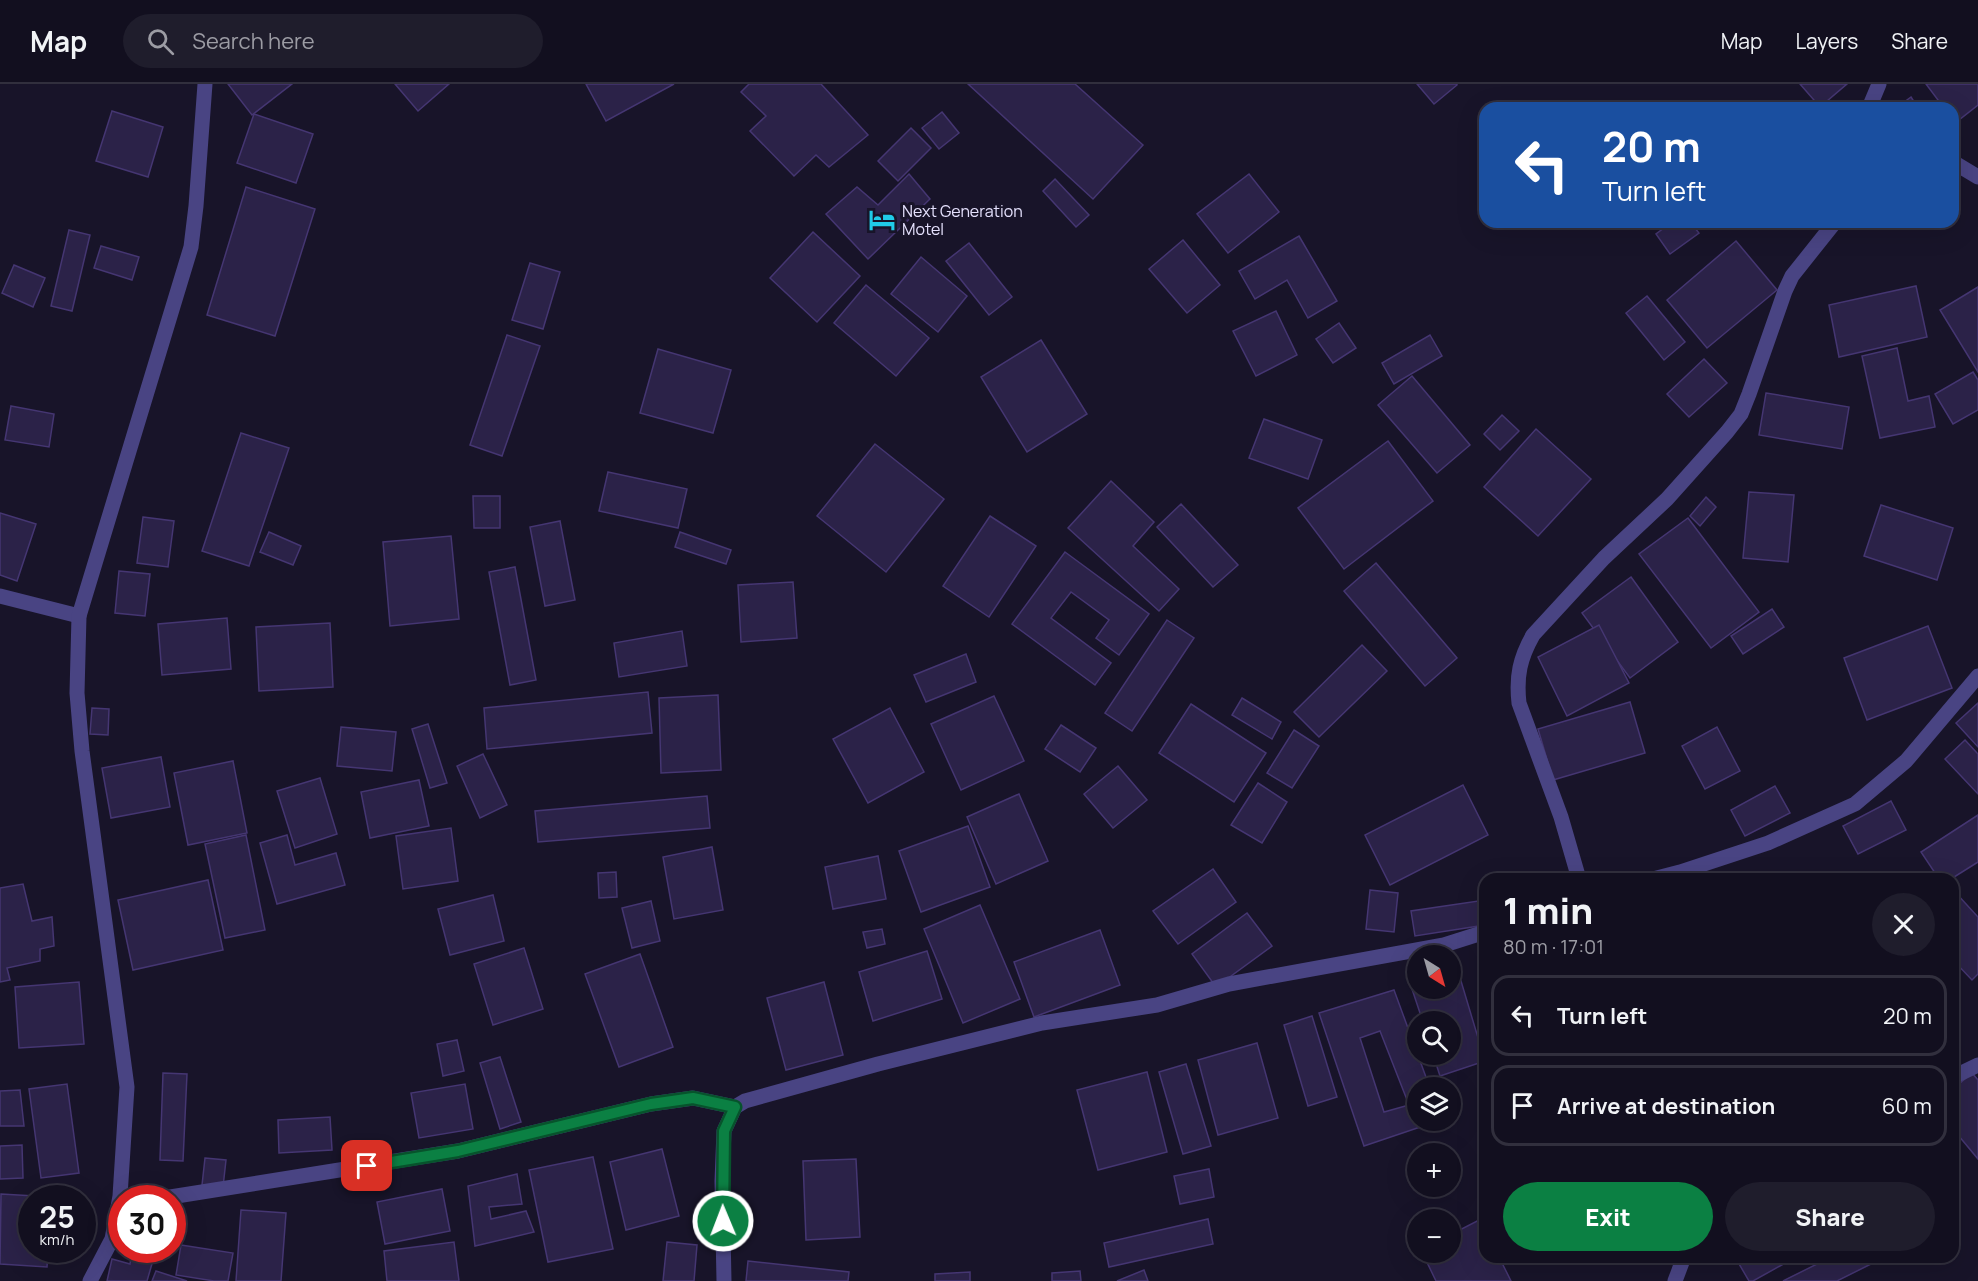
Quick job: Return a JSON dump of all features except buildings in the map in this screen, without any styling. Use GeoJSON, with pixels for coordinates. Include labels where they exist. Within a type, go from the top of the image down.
{"type":"FeatureCollection","features":[{"type":"Feature","properties":{"kind":"street"},"geometry":{"type":"LineString","coordinates":[[126,1185],[127,1087],[82,751],[77,693],[79,616],[191,247],[205,84]]}},
{"type":"Feature","properties":{"kind":"street"},"geometry":{"type":"LineString","coordinates":[[1871,102],[1878,84]]}},
{"type":"Feature","properties":{"kind":"street"},"geometry":{"type":"LineString","coordinates":[[1959,166],[1978,177]]}},
{"type":"Feature","properties":{"kind":"street"},"geometry":{"type":"LineString","coordinates":[[1577,873],[1561,817],[1519,702],[1517,682],[1525,649],[1533,635],[1604,558],[1667,499],[1741,414],[1792,276],[1830,228]]}},
{"type":"Feature","properties":{"kind":"street"},"geometry":{"type":"LineString","coordinates":[[0,596],[79,616]]}},
{"type":"Feature","properties":{"kind":"street"},"geometry":{"type":"LineString","coordinates":[[1676,873],[1768,843],[1855,804],[1906,761],[1978,676]]}},
{"type":"Feature","properties":{"kind":"street"},"geometry":{"type":"LineString","coordinates":[[724,1281],[722,1181],[724,1131],[735,1107],[745,1101],[878,1064],[1042,1023],[1157,1005],[1229,984],[1444,945],[1479,934]]}},
{"type":"Feature","properties":{"kind":"street"},"geometry":{"type":"LineString","coordinates":[[1959,1074],[1978,1065]]}},
{"type":"Feature","properties":{"kind":"street"},"geometry":{"type":"LineString","coordinates":[[186,1194],[458,1151],[651,1104],[693,1098],[735,1107]]}},
{"type":"Feature","properties":{"kind":"street"},"geometry":{"type":"LineString","coordinates":[[90,1281],[108,1247]]}},
{"type":"Feature","properties":{"kind":"street"},"geometry":{"type":"LineString","coordinates":[[1675,1281],[1682,1263]]}},
{"type":"Feature","properties":{"kind":"place","name":"Next Generation Motel"},"geometry":{"type":"Point","coordinates":[882,220]}},
{"type":"Feature","properties":{"kind":"route"},"geometry":{"type":"LineString","coordinates":[[367,1166],[458,1151],[651,1104],[693,1098],[735,1107],[724,1131],[723,1221]]}}]}
